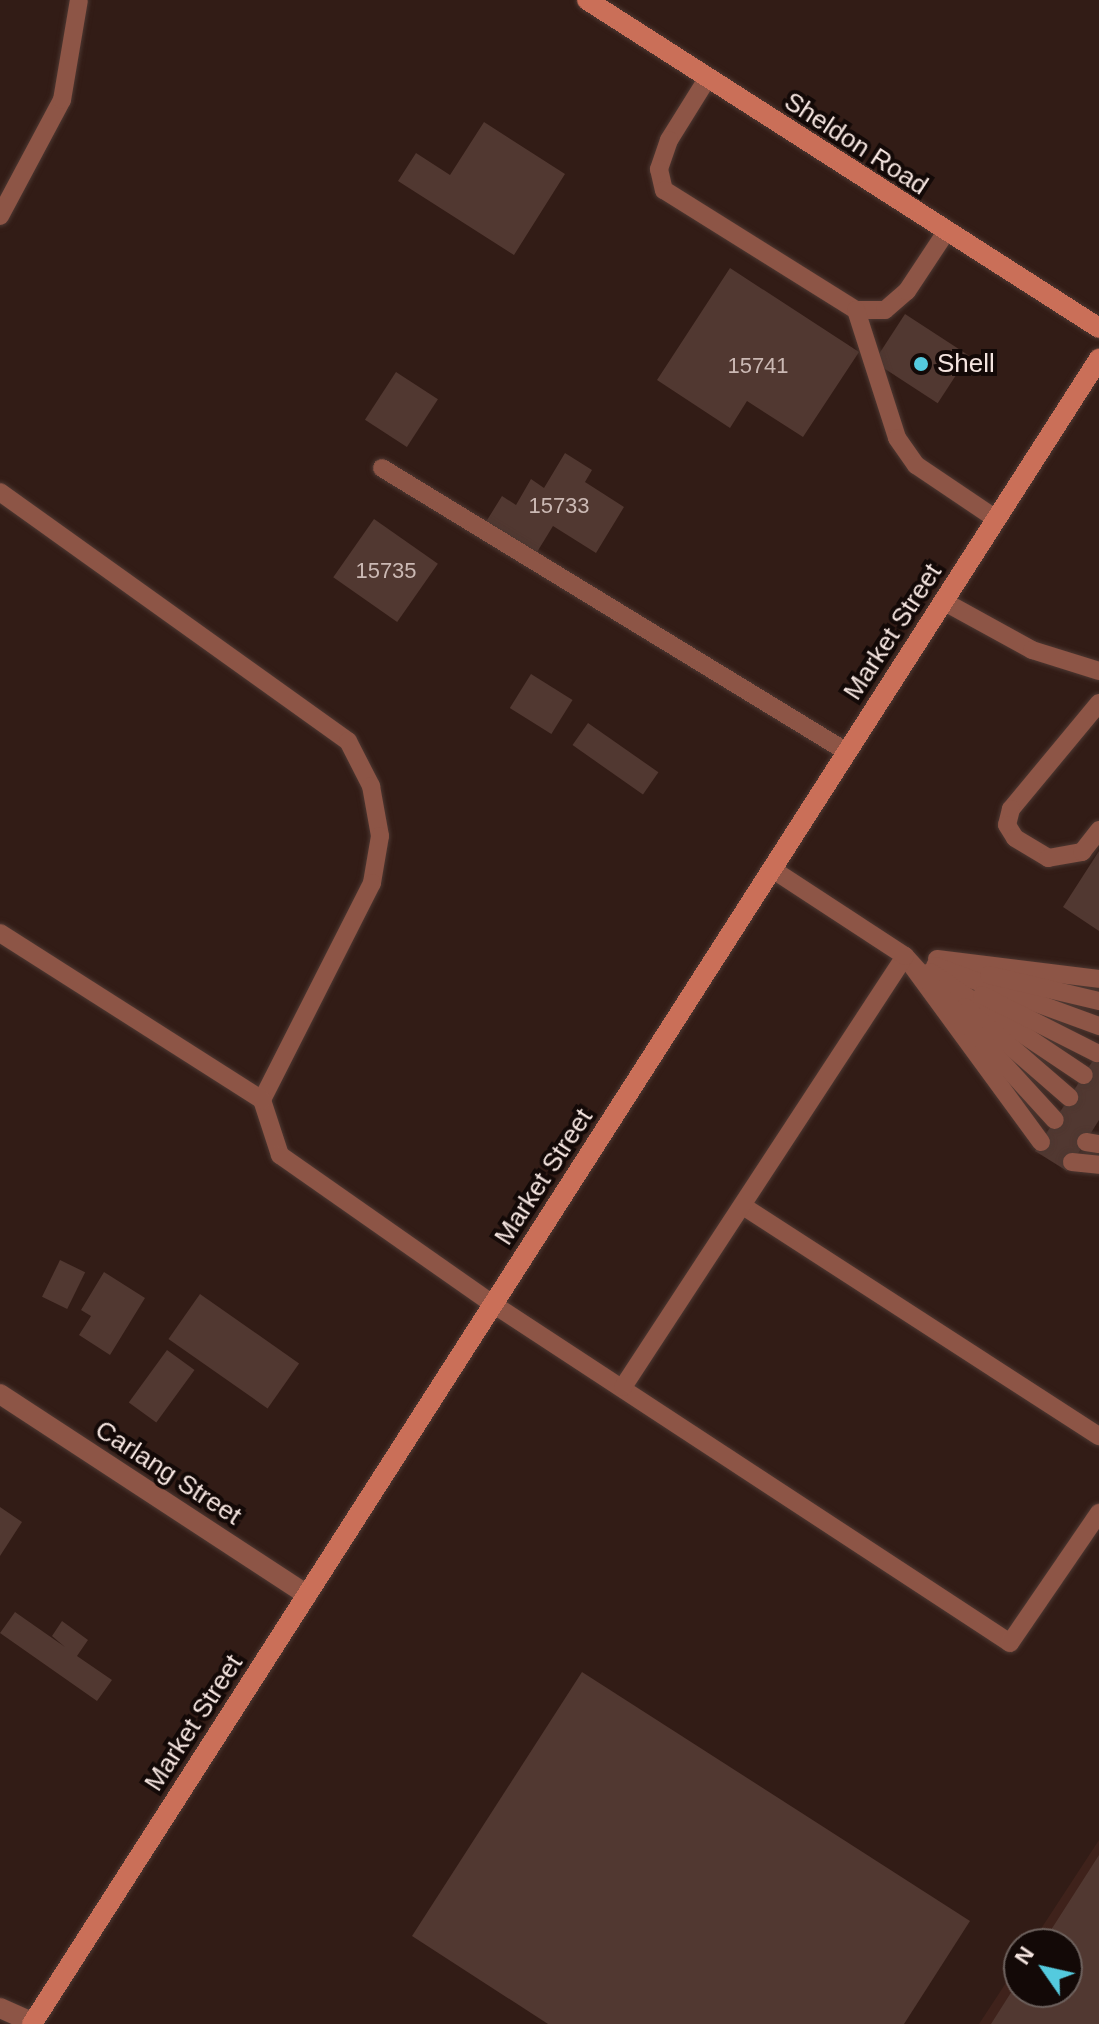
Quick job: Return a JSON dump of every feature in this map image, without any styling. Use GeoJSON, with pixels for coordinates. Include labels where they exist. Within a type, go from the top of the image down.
{"type":"FeatureCollection","features":[{"type":"Feature","properties":{"kind":"street","name":"Sheldon Road"},"geometry":{"type":"LineString","coordinates":[[587,0],[1099,328]]}},
{"type":"Feature","properties":{"kind":"street","name":"Market Street"},"geometry":{"type":"LineString","coordinates":[[33,2023],[1099,359]]}},
{"type":"Feature","properties":{"kind":"street","name":"Carlang Street"},"geometry":{"type":"LineString","coordinates":[[0,1394],[307,1595]]}},
{"type":"Feature","properties":{"kind":"street"},"geometry":{"type":"LineString","coordinates":[[0,2008],[33,2023]]}},
{"type":"Feature","properties":{"kind":"lane"},"geometry":{"type":"LineString","coordinates":[[0,216],[62,100],[79,0]]}},
{"type":"Feature","properties":{"kind":"lane"},"geometry":{"type":"LineString","coordinates":[[707,79],[669,140],[659,169],[664,190],[856,310],[885,310],[907,291],[946,232]]}},
{"type":"Feature","properties":{"kind":"lane"},"geometry":{"type":"LineString","coordinates":[[856,310],[897,438],[916,465],[996,519]]}},
{"type":"Feature","properties":{"kind":"lane"},"geometry":{"type":"LineString","coordinates":[[382,468],[847,752]]}},
{"type":"Feature","properties":{"kind":"lane"},"geometry":{"type":"LineString","coordinates":[[0,492],[348,741],[371,786],[380,836],[372,883],[262,1100]]}},
{"type":"Feature","properties":{"kind":"lane"},"geometry":{"type":"LineString","coordinates":[[943,601],[1032,650],[1099,671]]}},
{"type":"Feature","properties":{"kind":"lane"},"geometry":{"type":"LineString","coordinates":[[1099,703],[1011,809],[1007,825],[1015,838],[1039,854],[1065,858],[1082,852],[1099,830]]}},
{"type":"Feature","properties":{"kind":"lane"},"geometry":{"type":"LineString","coordinates":[[772,869],[1084,1075]]}},
{"type":"Feature","properties":{"kind":"lane"},"geometry":{"type":"LineString","coordinates":[[0,933],[262,1100],[280,1155],[493,1304],[1010,1643],[1099,1513]]}},
{"type":"Feature","properties":{"kind":"lane"},"geometry":{"type":"LineString","coordinates":[[905,956],[1099,979]]}},
{"type":"Feature","properties":{"kind":"lane"},"geometry":{"type":"LineString","coordinates":[[905,956],[1099,1001]]}},
{"type":"Feature","properties":{"kind":"lane"},"geometry":{"type":"LineString","coordinates":[[905,956],[1099,1026]]}},
{"type":"Feature","properties":{"kind":"lane"},"geometry":{"type":"LineString","coordinates":[[905,956],[1097,1053]]}},
{"type":"Feature","properties":{"kind":"lane"},"geometry":{"type":"LineString","coordinates":[[905,956],[1069,1097]]}},
{"type":"Feature","properties":{"kind":"lane"},"geometry":{"type":"LineString","coordinates":[[905,956],[1055,1120]]}},
{"type":"Feature","properties":{"kind":"lane"},"geometry":{"type":"LineString","coordinates":[[905,956],[1041,1142]]}},
{"type":"Feature","properties":{"kind":"lane"},"geometry":{"type":"LineString","coordinates":[[623,1387],[905,956]]}},
{"type":"Feature","properties":{"kind":"lane"},"geometry":{"type":"LineString","coordinates":[[1072,1162],[1099,1165]]}},
{"type":"Feature","properties":{"kind":"lane"},"geometry":{"type":"LineString","coordinates":[[743,1206],[1099,1436]]}},
{"type":"Feature","properties":{"kind":"shaded area"},"geometry":{"type":"Polygon","coordinates":[[[1099,1840],[1099,2024],[979,2024],[1003,1987],[1003,2008],[1083,2008],[1083,1928],[1041,1928],[1099,1840]]]}},
{"type":"Feature","properties":{"kind":"building"},"geometry":{"type":"Polygon","coordinates":[[[484,122],[565,174],[514,255],[398,181],[416,153],[450,175],[484,122]]]}},
{"type":"Feature","properties":{"kind":"building"},"geometry":{"type":"Polygon","coordinates":[[[730,268],[859,352],[803,437],[747,401],[730,428],[657,380],[730,268]]]}},
{"type":"Feature","properties":{"kind":"building"},"geometry":{"type":"Polygon","coordinates":[[[905,314],[969,355],[938,403],[874,362],[905,314]]]}},
{"type":"Feature","properties":{"kind":"building"},"geometry":{"type":"Polygon","coordinates":[[[396,372],[438,399],[407,447],[365,420],[396,372]]]}},
{"type":"Feature","properties":{"kind":"building"},"geometry":{"type":"Polygon","coordinates":[[[565,453],[592,470],[585,482],[624,507],[596,553],[553,526],[534,557],[484,525],[502,496],[516,505],[531,479],[544,488],[565,453]]]}},
{"type":"Feature","properties":{"kind":"building"},"geometry":{"type":"Polygon","coordinates":[[[374,519],[438,564],[397,622],[333,577],[374,519]]]}},
{"type":"Feature","properties":{"kind":"building"},"geometry":{"type":"Polygon","coordinates":[[[531,674],[573,700],[551,734],[510,708],[531,674]]]}},
{"type":"Feature","properties":{"kind":"building"},"geometry":{"type":"Polygon","coordinates":[[[588,723],[658,772],[643,794],[573,745],[588,723]]]}},
{"type":"Feature","properties":{"kind":"building"},"geometry":{"type":"Polygon","coordinates":[[[1099,851],[1099,931],[1063,907],[1099,851]]]}},
{"type":"Feature","properties":{"kind":"building"},"geometry":{"type":"Polygon","coordinates":[[[1099,1051],[1099,1120],[1067,1171],[1035,1151],[1099,1051]]]}},
{"type":"Feature","properties":{"kind":"building"},"geometry":{"type":"Polygon","coordinates":[[[60,1260],[85,1272],[67,1309],[42,1297],[60,1260]]]}},
{"type":"Feature","properties":{"kind":"building"},"geometry":{"type":"Polygon","coordinates":[[[104,1272],[145,1298],[110,1355],[79,1335],[91,1316],[81,1310],[104,1272]]]}},
{"type":"Feature","properties":{"kind":"building"},"geometry":{"type":"Polygon","coordinates":[[[200,1294],[299,1363],[268,1408],[168,1339],[200,1294]]]}},
{"type":"Feature","properties":{"kind":"building"},"geometry":{"type":"Polygon","coordinates":[[[167,1350],[195,1370],[156,1423],[129,1403],[167,1350]]]}},
{"type":"Feature","properties":{"kind":"building"},"geometry":{"type":"Polygon","coordinates":[[[0,1507],[22,1522],[0,1556],[0,1507]]]}},
{"type":"Feature","properties":{"kind":"building"},"geometry":{"type":"Polygon","coordinates":[[[15,1612],[65,1647],[52,1636],[62,1621],[88,1640],[77,1656],[112,1680],[97,1701],[0,1633],[15,1612]]]}},
{"type":"Feature","properties":{"kind":"building"},"geometry":{"type":"Polygon","coordinates":[[[582,1672],[970,1921],[904,2024],[548,2024],[412,1936],[582,1672]]]}},
{"type":"Feature","properties":{"kind":"building"},"geometry":{"type":"Polygon","coordinates":[[[1099,1855],[1099,2024],[991,2024],[1003,2005],[1003,2008],[1083,2008],[1083,1928],[1052,1928],[1099,1855]]]}},
{"type":"Feature","properties":{"kind":"place","name":"Shell"},"geometry":{"type":"Point","coordinates":[921,364]}}]}
